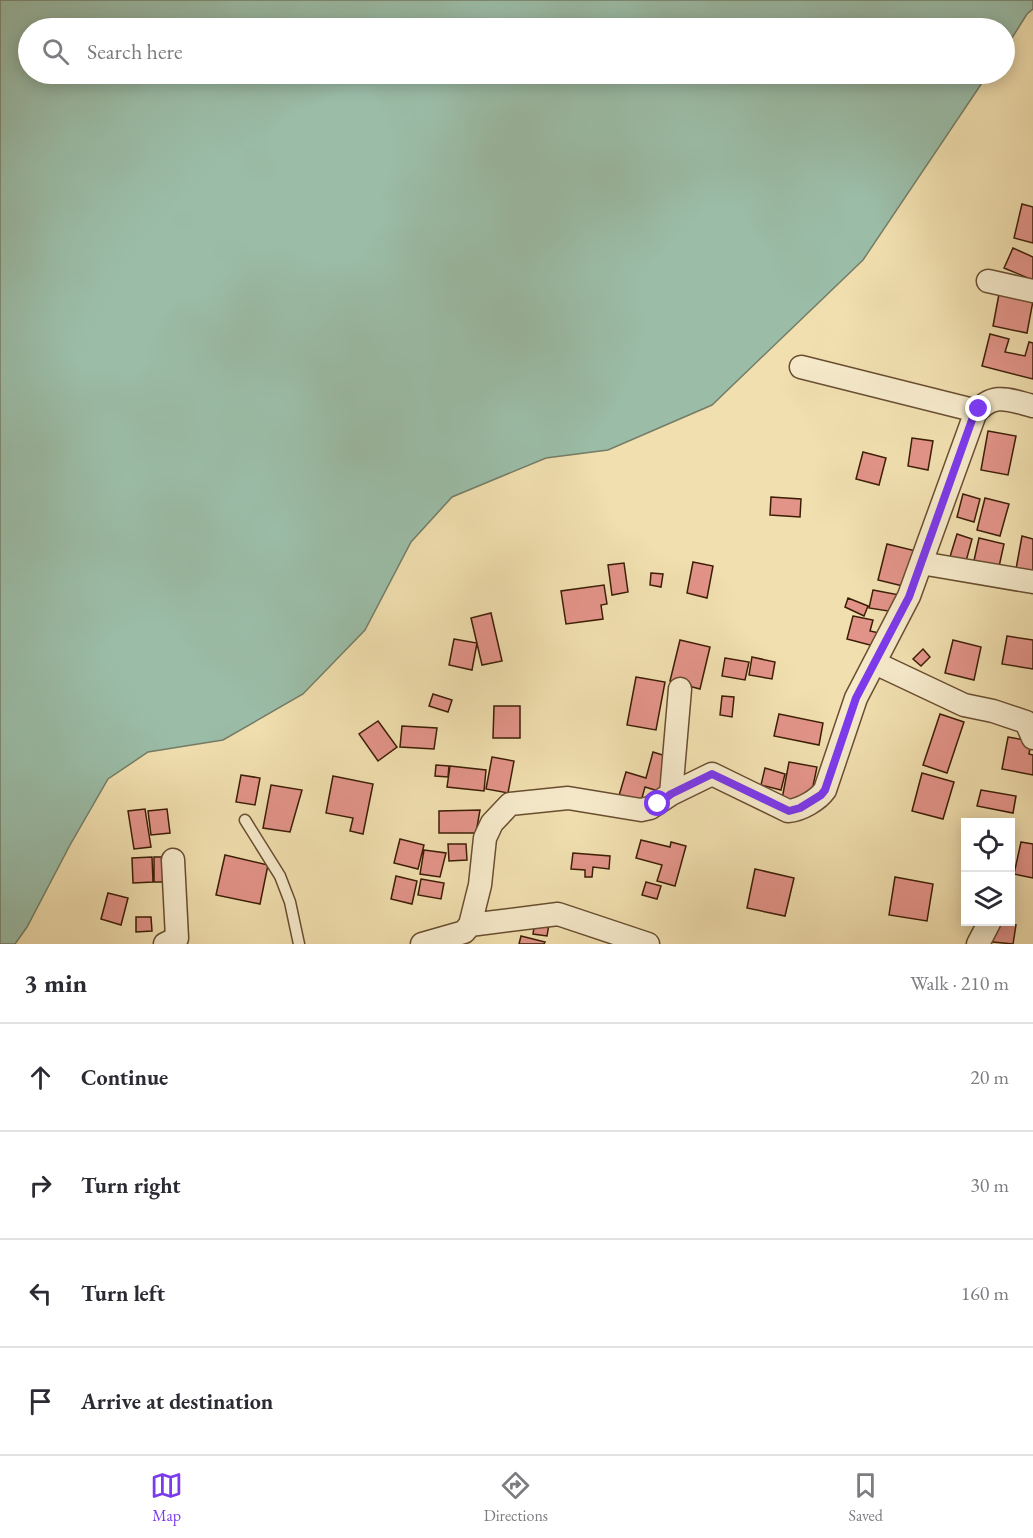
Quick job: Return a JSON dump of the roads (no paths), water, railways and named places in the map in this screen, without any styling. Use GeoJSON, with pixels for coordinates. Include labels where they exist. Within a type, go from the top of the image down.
{"type":"FeatureCollection","features":[{"type":"Feature","properties":{"kind":"street"},"geometry":{"type":"LineString","coordinates":[[988,280],[1033,291]]}},
{"type":"Feature","properties":{"kind":"street"},"geometry":{"type":"LineString","coordinates":[[801,367],[977,411]]}},
{"type":"Feature","properties":{"kind":"street"},"geometry":{"type":"LineString","coordinates":[[467,934],[480,885],[485,838],[492,823],[510,804],[567,798],[641,810],[653,807],[671,794],[712,774],[789,811],[798,810],[820,796],[825,790],[856,698],[905,604],[977,411],[986,403],[1000,398],[1033,406]]}},
{"type":"Feature","properties":{"kind":"street"},"geometry":{"type":"LineString","coordinates":[[921,563],[1033,582]]}},
{"type":"Feature","properties":{"kind":"street"},"geometry":{"type":"LineString","coordinates":[[875,663],[964,705],[993,711],[1026,722],[1033,738]]}},
{"type":"Feature","properties":{"kind":"street"},"geometry":{"type":"LineString","coordinates":[[671,794],[680,689]]}},
{"type":"Feature","properties":{"kind":"street"},"geometry":{"type":"LineString","coordinates":[[165,944],[177,938],[173,860]]}},
{"type":"Feature","properties":{"kind":"street"},"geometry":{"type":"LineString","coordinates":[[422,944],[558,914],[648,944]]}},
{"type":"Feature","properties":{"kind":"street"},"geometry":{"type":"LineString","coordinates":[[978,944],[987,926]]}},
{"type":"Feature","properties":{"kind":"lane"},"geometry":{"type":"LineString","coordinates":[[245,820],[280,876],[290,902],[299,944]]}}]}
